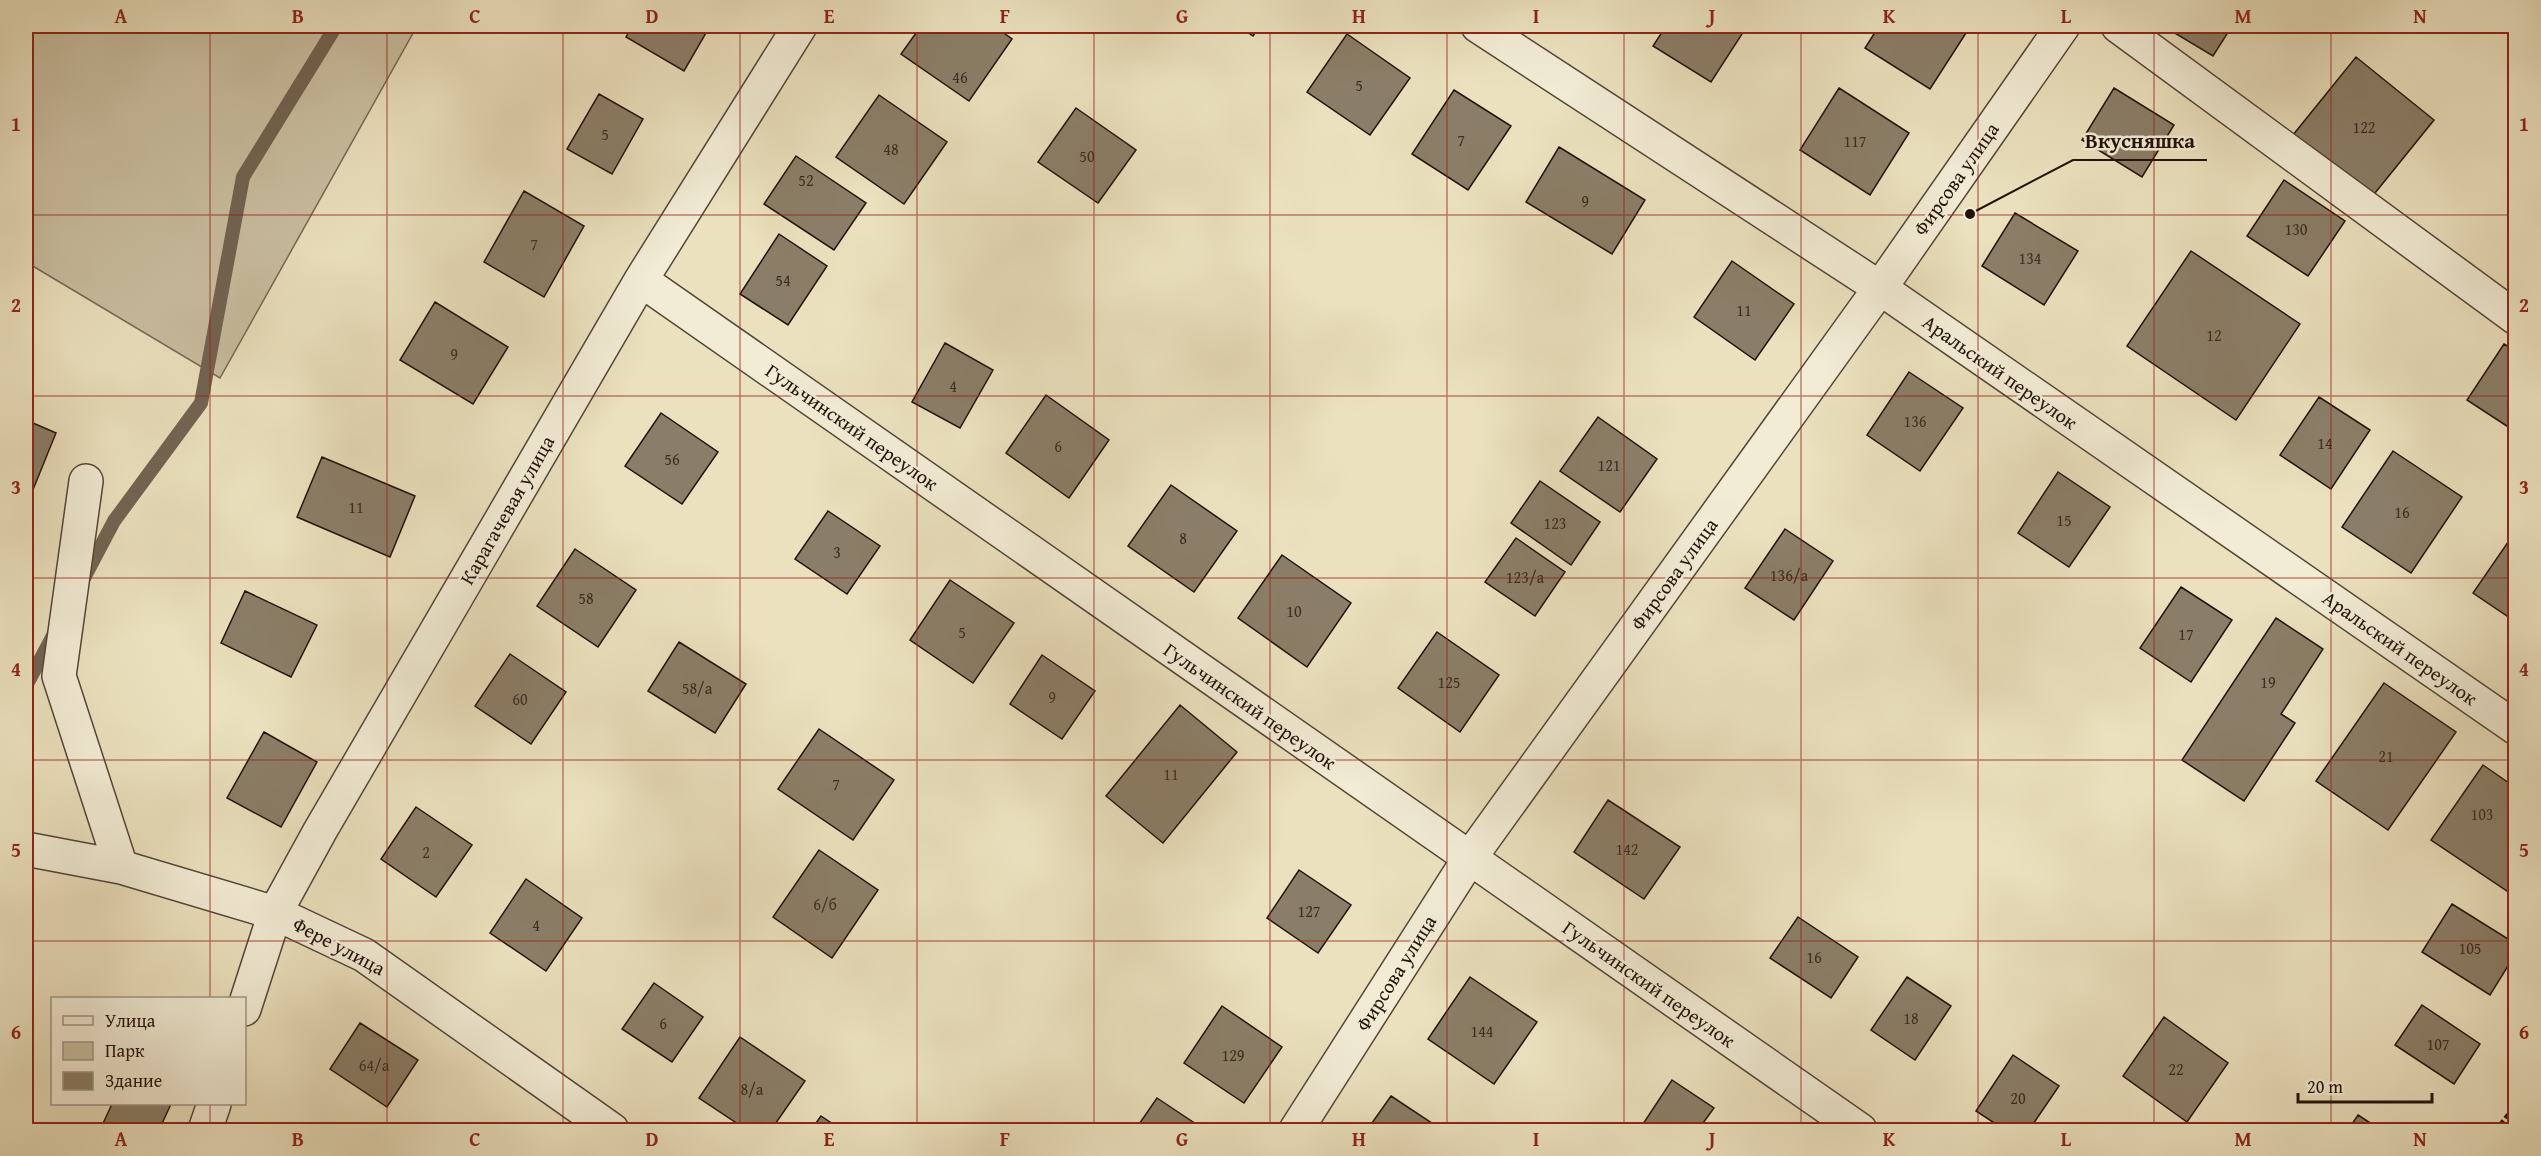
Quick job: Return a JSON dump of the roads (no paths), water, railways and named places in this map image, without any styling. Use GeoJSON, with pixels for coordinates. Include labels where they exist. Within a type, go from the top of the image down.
{"type":"FeatureCollection","features":[{"type":"Feature","properties":{"kind":"street","name":"Карагачевая улица"},"geometry":{"type":"LineString","coordinates":[[246,1003],[276,913],[338,801],[641,280],[800,26]]}},
{"type":"Feature","properties":{"kind":"street","name":"Аральский переулок"},"geometry":{"type":"LineString","coordinates":[[1478,26],[1880,288],[2516,728]]}},
{"type":"Feature","properties":{"kind":"street","name":"Фирсова улица"},"geometry":{"type":"LineString","coordinates":[[1296,1131],[1469,859],[1880,288],[2063,26]]}},
{"type":"Feature","properties":{"kind":"street"},"geometry":{"type":"LineString","coordinates":[[2118,26],[2516,318]]}},
{"type":"Feature","properties":{"kind":"street","name":"Гульчинский переулок"},"geometry":{"type":"LineString","coordinates":[[641,280],[1860,1131]]}},
{"type":"Feature","properties":{"kind":"street"},"geometry":{"type":"LineString","coordinates":[[86,481],[59,676],[121,867]]}},
{"type":"Feature","properties":{"kind":"street","name":"Фере улица"},"geometry":{"type":"LineString","coordinates":[[26,849],[121,867],[276,913],[364,955],[612,1131]]}},
{"type":"Feature","properties":{"kind":"street"},"geometry":{"type":"LineString","coordinates":[[205,1131],[214,1105]]}},
{"type":"Feature","properties":{"kind":"waterway"},"geometry":{"type":"LineString","coordinates":[[84,578],[114,521],[201,403],[243,177],[336,26]]}},
{"type":"Feature","properties":{"kind":"waterway"},"geometry":{"type":"LineString","coordinates":[[26,686],[55,632]]}},
{"type":"Feature","properties":{"kind":"place","name":"Вкусняшка"},"geometry":{"type":"Point","coordinates":[1970,214]}}]}
